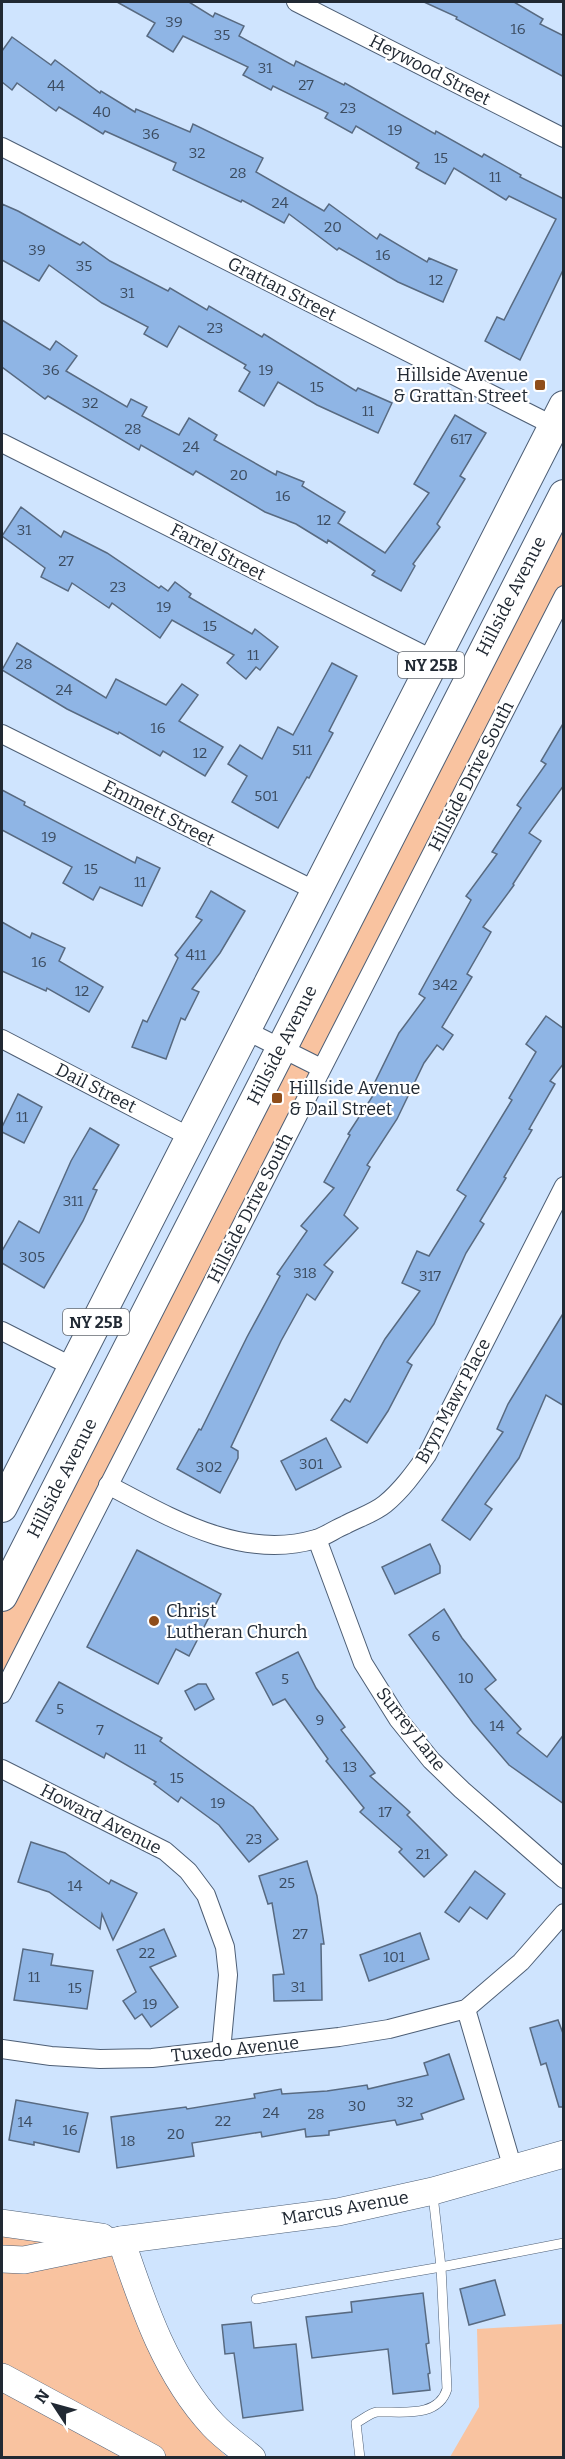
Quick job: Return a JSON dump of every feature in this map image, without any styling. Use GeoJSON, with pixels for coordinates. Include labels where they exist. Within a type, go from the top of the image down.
{"type":"FeatureCollection","features":[{"type":"Feature","properties":{"kind":"main road","name":"NY 25B"},"geometry":{"type":"LineString","coordinates":[[2,1507],[434,660],[560,421]]}},
{"type":"Feature","properties":{"kind":"main road","name":"Hillside Avenue"},"geometry":{"type":"LineString","coordinates":[[2,1596],[564,495]]}},
{"type":"Feature","properties":{"kind":"main road","name":"Marcus Avenue"},"geometry":{"type":"LineString","coordinates":[[2,2259],[24,2260],[121,2240],[338,2212],[433,2192],[564,2154]]}},
{"type":"Feature","properties":{"kind":"main road","name":"Marcus Avenue"},"geometry":{"type":"LineString","coordinates":[[2,2223],[121,2240]]}},
{"type":"Feature","properties":{"kind":"main road"},"geometry":{"type":"LineString","coordinates":[[121,2240],[144,2309],[172,2369],[213,2425],[252,2457]]}},
{"type":"Feature","properties":{"kind":"main road"},"geometry":{"type":"LineString","coordinates":[[2,2377],[152,2457]]}},
{"type":"Feature","properties":{"kind":"street","name":"Heywood Street"},"geometry":{"type":"LineString","coordinates":[[296,2],[564,138]]}},
{"type":"Feature","properties":{"kind":"street","name":"Grattan Street"},"geometry":{"type":"LineString","coordinates":[[2,147],[560,421]]}},
{"type":"Feature","properties":{"kind":"street","name":"Farrel Street"},"geometry":{"type":"LineString","coordinates":[[2,444],[434,660]]}},
{"type":"Feature","properties":{"kind":"street","name":"Hillside Drive South"},"geometry":{"type":"LineString","coordinates":[[2,1694],[564,595]]}},
{"type":"Feature","properties":{"kind":"street","name":"Emmett Street"},"geometry":{"type":"LineString","coordinates":[[2,735],[316,891]]}},
{"type":"Feature","properties":{"kind":"street"},"geometry":{"type":"LineString","coordinates":[[245,1030],[321,1068]]}},
{"type":"Feature","properties":{"kind":"street","name":"Dail Street"},"geometry":{"type":"LineString","coordinates":[[2,1039],[190,1137]]}},
{"type":"Feature","properties":{"kind":"street","name":"Bryn Mawr Place"},"geometry":{"type":"LineString","coordinates":[[108,1485],[170,1517],[227,1539],[252,1544],[283,1545],[317,1539],[384,1505],[407,1482],[427,1455],[564,1186]]}},
{"type":"Feature","properties":{"kind":"street"},"geometry":{"type":"LineString","coordinates":[[2,1331],[73,1367]]}},
{"type":"Feature","properties":{"kind":"street","name":"Surrey Lane"},"geometry":{"type":"LineString","coordinates":[[317,1539],[363,1663],[399,1719],[431,1760],[564,1879]]}},
{"type":"Feature","properties":{"kind":"street","name":"Howard Avenue"},"geometry":{"type":"LineString","coordinates":[[2,1769],[165,1851],[188,1871],[206,1895],[225,1947],[228,1975],[221,2051]]}},
{"type":"Feature","properties":{"kind":"street"},"geometry":{"type":"LineString","coordinates":[[513,2169],[466,2009],[521,1962],[564,1914]]}},
{"type":"Feature","properties":{"kind":"street","name":"Tuxedo Avenue"},"geometry":{"type":"LineString","coordinates":[[2,2049],[51,2056],[100,2059],[152,2058],[339,2037],[389,2029],[466,2009]]}},
{"type":"Feature","properties":{"kind":"lane"},"geometry":{"type":"LineString","coordinates":[[360,2457],[356,2423],[374,2412],[396,2414],[432,2407],[446,2394],[441,2268],[433,2192]]}},
{"type":"Feature","properties":{"kind":"lane"},"geometry":{"type":"LineString","coordinates":[[256,2299],[441,2268],[564,2243]]}},
{"type":"Feature","properties":{"kind":"shaded area"},"geometry":{"type":"Polygon","coordinates":[[[563,495],[563,595],[2,1695],[2,1596],[563,495]]]}},
{"type":"Feature","properties":{"kind":"shaded area"},"geometry":{"type":"Polygon","coordinates":[[[2,2223],[121,2240],[203,2434],[227,2457],[2,2458],[2,2223]]]}},
{"type":"Feature","properties":{"kind":"shaded area"},"geometry":{"type":"Polygon","coordinates":[[[563,2324],[563,2457],[450,2457],[479,2407],[477,2329],[563,2324]]]}},
{"type":"Feature","properties":{"kind":"building"},"geometry":{"type":"Polygon","coordinates":[[[117,2],[189,2],[213,17],[215,13],[244,26],[239,36],[294,66],[296,61],[344,85],[345,83],[435,134],[436,131],[482,157],[484,154],[521,175],[520,177],[564,199],[564,268],[520,360],[485,341],[497,317],[504,320],[556,219],[509,196],[506,200],[454,168],[445,184],[416,168],[419,163],[356,126],[352,133],[325,118],[328,113],[273,86],[271,90],[243,75],[248,67],[183,36],[173,52],[147,36],[155,23],[117,2]]]}},
{"type":"Feature","properties":{"kind":"building"},"geometry":{"type":"Polygon","coordinates":[[[424,2],[514,2],[543,19],[540,24],[564,36],[564,77],[456,19],[457,17],[424,2]]]}},
{"type":"Feature","properties":{"kind":"building"},"geometry":{"type":"Polygon","coordinates":[[[12,37],[51,65],[55,60],[100,93],[101,91],[135,112],[136,109],[190,132],[193,124],[263,158],[256,172],[324,211],[329,204],[377,239],[380,234],[427,262],[429,258],[457,270],[443,302],[398,282],[339,248],[337,250],[289,214],[284,223],[242,200],[241,202],[173,170],[176,163],[105,131],[103,134],[59,107],[56,111],[17,83],[12,90],[2,82],[2,51],[12,37]]]}},
{"type":"Feature","properties":{"kind":"building"},"geometry":{"type":"Polygon","coordinates":[[[2,204],[80,245],[83,242],[110,261],[168,291],[170,288],[207,310],[209,306],[262,337],[264,334],[356,391],[358,388],[392,403],[378,433],[317,405],[278,382],[264,406],[239,391],[250,372],[244,368],[246,365],[179,326],[167,347],[144,334],[148,327],[102,303],[49,265],[39,281],[2,260],[2,204]]]}},
{"type":"Feature","properties":{"kind":"building"},"geometry":{"type":"Polygon","coordinates":[[[2,320],[50,350],[56,341],[77,356],[66,371],[127,407],[131,399],[147,407],[142,416],[179,435],[189,418],[217,435],[214,440],[276,475],[277,471],[304,482],[302,486],[345,512],[338,523],[385,553],[429,493],[414,484],[455,415],[486,433],[460,476],[465,479],[437,524],[440,527],[413,564],[415,566],[401,591],[372,575],[375,571],[328,540],[327,543],[296,524],[265,512],[196,471],[193,475],[141,445],[139,450],[48,396],[45,399],[2,367],[2,320]]]}},
{"type":"Feature","properties":{"kind":"building"},"geometry":{"type":"Polygon","coordinates":[[[21,507],[61,537],[64,531],[107,553],[159,588],[161,586],[168,591],[175,582],[191,594],[189,597],[252,634],[255,629],[278,647],[260,670],[256,667],[246,679],[227,663],[234,655],[172,620],[160,638],[112,603],[109,608],[72,583],[68,591],[41,577],[45,568],[2,536],[21,507]]]}},
{"type":"Feature","properties":{"kind":"building"},"geometry":{"type":"Polygon","coordinates":[[[17,643],[106,698],[116,679],[166,705],[182,684],[198,695],[179,721],[223,747],[205,776],[163,751],[160,756],[119,732],[118,734],[67,709],[2,670],[17,643]]]}},
{"type":"Feature","properties":{"kind":"building"},"geometry":{"type":"Polygon","coordinates":[[[332,663],[357,676],[329,731],[333,733],[278,828],[232,802],[247,776],[228,764],[240,745],[262,759],[278,727],[293,735],[332,663]]]}},
{"type":"Feature","properties":{"kind":"building"},"geometry":{"type":"Polygon","coordinates":[[[564,722],[564,785],[529,833],[541,841],[514,885],[483,927],[491,932],[467,974],[472,977],[442,1027],[453,1035],[443,1050],[437,1045],[424,1063],[397,1119],[367,1165],[370,1167],[344,1215],[358,1228],[324,1265],[333,1272],[315,1300],[307,1294],[281,1341],[231,1447],[238,1451],[238,1458],[220,1493],[177,1469],[199,1429],[201,1430],[280,1276],[277,1274],[307,1231],[301,1226],[334,1188],[324,1182],[350,1135],[348,1134],[376,1091],[372,1088],[399,1033],[425,998],[419,994],[471,900],[466,896],[497,854],[492,852],[521,808],[517,805],[546,764],[541,761],[564,722]]]}},
{"type":"Feature","properties":{"kind":"building"},"geometry":{"type":"Polygon","coordinates":[[[2,790],[25,802],[24,805],[135,863],[137,857],[160,868],[142,906],[100,887],[93,900],[63,883],[72,867],[2,830],[2,790]]]}},
{"type":"Feature","properties":{"kind":"building"},"geometry":{"type":"Polygon","coordinates":[[[211,891],[245,911],[220,953],[192,989],[199,992],[185,1020],[181,1018],[166,1059],[132,1047],[143,1020],[147,1022],[178,958],[175,955],[202,920],[196,917],[211,891]]]}},
{"type":"Feature","properties":{"kind":"building"},"geometry":{"type":"Polygon","coordinates":[[[2,922],[30,938],[32,933],[65,948],[59,961],[103,987],[89,1012],[47,988],[46,991],[2,971],[2,922]]]}},
{"type":"Feature","properties":{"kind":"building"},"geometry":{"type":"Polygon","coordinates":[[[546,1016],[564,1029],[564,1063],[550,1081],[555,1084],[529,1129],[532,1130],[480,1221],[484,1224],[466,1253],[434,1324],[407,1362],[412,1365],[388,1411],[367,1443],[331,1420],[345,1399],[350,1402],[385,1339],[420,1291],[402,1283],[417,1251],[429,1256],[466,1196],[457,1190],[512,1100],[509,1098],[536,1052],[526,1044],[546,1016]]]}},
{"type":"Feature","properties":{"kind":"building"},"geometry":{"type":"Polygon","coordinates":[[[18,1094],[42,1107],[24,1143],[2,1132],[2,1127],[18,1094]]]}},
{"type":"Feature","properties":{"kind":"building"},"geometry":{"type":"Polygon","coordinates":[[[90,1128],[119,1145],[93,1189],[97,1190],[83,1221],[44,1288],[2,1263],[2,1251],[19,1221],[39,1233],[71,1161],[90,1128]]]}},
{"type":"Feature","properties":{"kind":"building"},"geometry":{"type":"Polygon","coordinates":[[[564,1312],[564,1406],[546,1395],[519,1458],[485,1504],[492,1509],[470,1540],[442,1520],[503,1432],[497,1429],[508,1404],[564,1312]]]}},
{"type":"Feature","properties":{"kind":"building"},"geometry":{"type":"Polygon","coordinates":[[[326,1438],[341,1467],[296,1490],[281,1461],[326,1438]]]}},
{"type":"Feature","properties":{"kind":"building"},"geometry":{"type":"Polygon","coordinates":[[[430,1544],[440,1566],[440,1573],[395,1594],[382,1567],[430,1544]]]}},
{"type":"Feature","properties":{"kind":"building","name":"Christ Lutheran Church"},"geometry":{"type":"Polygon","coordinates":[[[137,1550],[221,1594],[189,1656],[176,1649],[158,1684],[87,1647],[137,1550]]]}},
{"type":"Feature","properties":{"kind":"building"},"geometry":{"type":"Polygon","coordinates":[[[444,1609],[462,1638],[496,1680],[485,1689],[521,1729],[517,1733],[547,1757],[564,1734],[564,1804],[509,1765],[473,1723],[409,1635],[444,1609]]]}},
{"type":"Feature","properties":{"kind":"building"},"geometry":{"type":"Polygon","coordinates":[[[298,1652],[316,1688],[345,1727],[341,1730],[375,1773],[370,1776],[410,1812],[407,1815],[447,1855],[424,1877],[399,1852],[402,1849],[360,1812],[364,1808],[326,1761],[328,1759],[285,1699],[273,1705],[256,1673],[298,1652]]]}},
{"type":"Feature","properties":{"kind":"building"},"geometry":{"type":"Polygon","coordinates":[[[59,1682],[162,1738],[160,1741],[253,1807],[278,1839],[249,1862],[219,1825],[181,1797],[178,1802],[154,1784],[156,1782],[106,1753],[104,1758],[36,1721],[59,1682]]]}},
{"type":"Feature","properties":{"kind":"building"},"geometry":{"type":"Polygon","coordinates":[[[198,1684],[206,1684],[214,1699],[195,1710],[185,1691],[198,1684]]]}},
{"type":"Feature","properties":{"kind":"building"},"geometry":{"type":"Polygon","coordinates":[[[31,1842],[65,1853],[109,1884],[111,1880],[137,1893],[113,1940],[102,1914],[100,1929],[49,1892],[18,1882],[31,1842]]]}},
{"type":"Feature","properties":{"kind":"building"},"geometry":{"type":"Polygon","coordinates":[[[307,1861],[317,1896],[324,1944],[321,1944],[322,2000],[274,2001],[273,1975],[284,1974],[272,1903],[268,1904],[259,1876],[307,1861]]]}},
{"type":"Feature","properties":{"kind":"building"},"geometry":{"type":"Polygon","coordinates":[[[475,1871],[505,1894],[487,1919],[470,1907],[459,1922],[445,1912],[475,1871]]]}},
{"type":"Feature","properties":{"kind":"building"},"geometry":{"type":"Polygon","coordinates":[[[164,1929],[176,1956],[150,1967],[178,2007],[151,2027],[142,2014],[135,2019],[123,2001],[136,1992],[117,1950],[164,1929]]]}},
{"type":"Feature","properties":{"kind":"building"},"geometry":{"type":"Polygon","coordinates":[[[420,1933],[429,1959],[369,1981],[360,1955],[420,1933]]]}},
{"type":"Feature","properties":{"kind":"building"},"geometry":{"type":"Polygon","coordinates":[[[23,1949],[53,1954],[51,1965],[93,1971],[87,2009],[14,2000],[23,1949]]]}},
{"type":"Feature","properties":{"kind":"building"},"geometry":{"type":"Polygon","coordinates":[[[558,2020],[564,2036],[564,2107],[559,2107],[546,2063],[541,2065],[530,2028],[558,2020]]]}},
{"type":"Feature","properties":{"kind":"building"},"geometry":{"type":"Polygon","coordinates":[[[449,2054],[464,2099],[421,2114],[423,2119],[397,2125],[395,2120],[329,2131],[329,2135],[306,2137],[305,2129],[262,2137],[261,2132],[192,2143],[194,2156],[117,2168],[111,2117],[186,2107],[187,2109],[255,2098],[254,2094],[281,2089],[282,2094],[367,2085],[368,2089],[428,2075],[424,2063],[449,2054]]]}},
{"type":"Feature","properties":{"kind":"building"},"geometry":{"type":"Polygon","coordinates":[[[16,2100],[88,2113],[79,2152],[34,2142],[34,2145],[9,2140],[16,2100]]]}},
{"type":"Feature","properties":{"kind":"building"},"geometry":{"type":"Polygon","coordinates":[[[495,2280],[505,2315],[469,2325],[460,2289],[495,2280]]]}},
{"type":"Feature","properties":{"kind":"building"},"geometry":{"type":"Polygon","coordinates":[[[423,2293],[429,2343],[426,2344],[430,2390],[393,2394],[388,2349],[312,2358],[306,2317],[352,2312],[351,2302],[423,2293]]]}},
{"type":"Feature","properties":{"kind":"building"},"geometry":{"type":"Polygon","coordinates":[[[251,2322],[254,2348],[296,2344],[303,2410],[243,2418],[234,2353],[225,2354],[222,2325],[251,2322]]]}},
{"type":"Feature","properties":{"kind":"place","name":"Hillside Avenue & Grattan Street"},"geometry":{"type":"Point","coordinates":[540,385]}},
{"type":"Feature","properties":{"kind":"place","name":"Hillside Avenue & Dail Street"},"geometry":{"type":"Point","coordinates":[277,1098]}},
{"type":"Feature","properties":{"kind":"place","name":"Christ Lutheran Church"},"geometry":{"type":"Point","coordinates":[154,1621]}}]}
